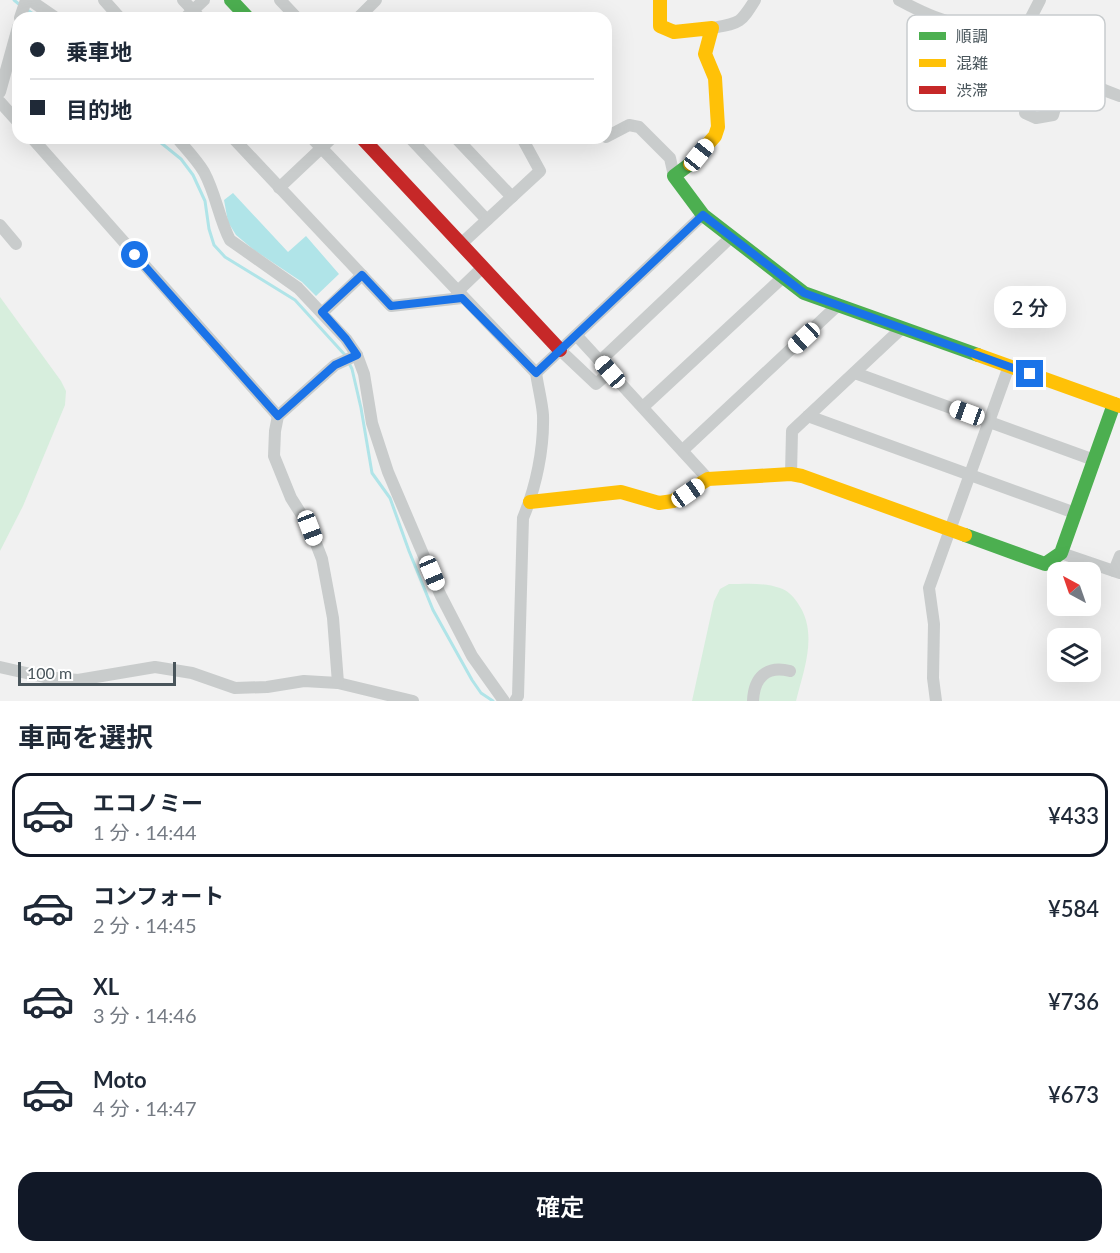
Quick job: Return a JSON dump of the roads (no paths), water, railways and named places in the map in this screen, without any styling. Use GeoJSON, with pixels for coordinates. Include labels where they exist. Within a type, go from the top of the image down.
{"type":"FeatureCollection","features":[{"type":"Feature","properties":{"kind":"street"},"geometry":{"type":"LineString","coordinates":[[28,0],[47,12]]}},
{"type":"Feature","properties":{"kind":"street"},"geometry":{"type":"LineString","coordinates":[[104,0],[115,12]]}},
{"type":"Feature","properties":{"kind":"street"},"geometry":{"type":"LineString","coordinates":[[231,0],[242,12]]}},
{"type":"Feature","properties":{"kind":"street"},"geometry":{"type":"LineString","coordinates":[[364,12],[376,0]]}},
{"type":"Feature","properties":{"kind":"street"},"geometry":{"type":"LineString","coordinates":[[660,0],[660,26],[670,33],[703,26],[712,28],[738,23],[755,0]]}},
{"type":"Feature","properties":{"kind":"street"},"geometry":{"type":"LineString","coordinates":[[899,0],[930,15]]}},
{"type":"Feature","properties":{"kind":"street"},"geometry":{"type":"LineString","coordinates":[[1032,15],[1040,0]]}},
{"type":"Feature","properties":{"kind":"street"},"geometry":{"type":"LineString","coordinates":[[674,176],[683,171],[699,155],[715,136],[718,127],[715,78],[705,60],[712,28]]}},
{"type":"Feature","properties":{"kind":"street"},"geometry":{"type":"LineString","coordinates":[[0,92],[12,49]]}},
{"type":"Feature","properties":{"kind":"street"},"geometry":{"type":"LineString","coordinates":[[1105,92],[1120,96]]}},
{"type":"Feature","properties":{"kind":"street"},"geometry":{"type":"LineString","coordinates":[[0,102],[12,115]]}},
{"type":"Feature","properties":{"kind":"street"},"geometry":{"type":"LineString","coordinates":[[1025,113],[1036,118],[1053,115],[1054,111]]}},
{"type":"Feature","properties":{"kind":"street"},"geometry":{"type":"LineString","coordinates":[[530,502],[621,492],[659,503],[673,501],[708,478],[791,474],[1045,564],[1061,553],[1094,460],[1117,405],[804,293],[703,215],[674,176],[670,158],[639,127],[629,125],[612,134]]}},
{"type":"Feature","properties":{"kind":"street"},"geometry":{"type":"LineString","coordinates":[[37,144],[278,416]]}},
{"type":"Feature","properties":{"kind":"street"},"geometry":{"type":"LineString","coordinates":[[182,144],[203,171],[230,240],[297,288],[322,312],[357,355],[364,374],[372,423],[388,472],[472,656],[504,701]]}},
{"type":"Feature","properties":{"kind":"street"},"geometry":{"type":"LineString","coordinates":[[239,144],[391,306],[459,295],[483,267]]}},
{"type":"Feature","properties":{"kind":"street"},"geometry":{"type":"LineString","coordinates":[[317,144],[459,295],[536,373],[543,415],[541,451],[530,502],[523,518],[518,696],[515,701]]}},
{"type":"Feature","properties":{"kind":"street"},"geometry":{"type":"LineString","coordinates":[[279,188],[325,144]]}},
{"type":"Feature","properties":{"kind":"street"},"geometry":{"type":"LineString","coordinates":[[368,144],[560,350],[596,384],[610,372]]}},
{"type":"Feature","properties":{"kind":"street"},"geometry":{"type":"LineString","coordinates":[[416,144],[487,220]]}},
{"type":"Feature","properties":{"kind":"street"},"geometry":{"type":"LineString","coordinates":[[462,144],[512,197]]}},
{"type":"Feature","properties":{"kind":"street"},"geometry":{"type":"LineString","coordinates":[[461,244],[540,171],[525,144]]}},
{"type":"Feature","properties":{"kind":"street"},"geometry":{"type":"LineString","coordinates":[[536,373],[703,215]]}},
{"type":"Feature","properties":{"kind":"street"},"geometry":{"type":"LineString","coordinates":[[0,225],[16,244]]}},
{"type":"Feature","properties":{"kind":"street"},"geometry":{"type":"LineString","coordinates":[[600,361],[730,238]]}},
{"type":"Feature","properties":{"kind":"street"},"geometry":{"type":"LineString","coordinates":[[322,312],[362,275]]}},
{"type":"Feature","properties":{"kind":"street"},"geometry":{"type":"LineString","coordinates":[[643,407],[782,278]]}},
{"type":"Feature","properties":{"kind":"street"},"geometry":{"type":"LineString","coordinates":[[683,450],[838,305]]}},
{"type":"Feature","properties":{"kind":"street"},"geometry":{"type":"LineString","coordinates":[[791,474],[792,431],[902,328]]}},
{"type":"Feature","properties":{"kind":"street"},"geometry":{"type":"LineString","coordinates":[[577,336],[708,478]]}},
{"type":"Feature","properties":{"kind":"street"},"geometry":{"type":"LineString","coordinates":[[338,683],[333,618],[322,559],[310,528],[291,498],[274,456],[274,431],[278,416],[335,365],[357,355]]}},
{"type":"Feature","properties":{"kind":"street"},"geometry":{"type":"LineString","coordinates":[[936,701],[933,678],[934,624],[929,588],[1009,366]]}},
{"type":"Feature","properties":{"kind":"street"},"geometry":{"type":"LineString","coordinates":[[855,373],[1094,460]]}},
{"type":"Feature","properties":{"kind":"street"},"geometry":{"type":"LineString","coordinates":[[808,416],[1076,513]]}},
{"type":"Feature","properties":{"kind":"street"},"geometry":{"type":"LineString","coordinates":[[1061,553],[1117,572],[1120,556]]}},
{"type":"Feature","properties":{"kind":"street"},"geometry":{"type":"LineString","coordinates":[[0,667],[44,677],[78,680],[155,667],[192,673],[235,688],[267,687],[304,681],[338,683],[413,701]]}},
{"type":"Feature","properties":{"kind":"street"},"geometry":{"type":"LineString","coordinates":[[753,701],[754,687],[759,678],[771,671],[790,671]]}},
{"type":"Feature","properties":{"kind":"water"},"geometry":{"type":"Polygon","coordinates":[[[233,193],[288,252],[306,236],[339,274],[316,296],[302,282],[254,250],[236,235],[228,222],[224,200],[233,193]]]}},
{"type":"Feature","properties":{"kind":"waterway"},"geometry":{"type":"LineString","coordinates":[[14,0],[20,5]]}},
{"type":"Feature","properties":{"kind":"waterway"},"geometry":{"type":"LineString","coordinates":[[26,9],[30,12]]}},
{"type":"Feature","properties":{"kind":"waterway"},"geometry":{"type":"LineString","coordinates":[[162,144],[181,159],[193,175],[205,201],[214,245],[225,257],[295,300],[345,355]]}},
{"type":"Feature","properties":{"kind":"waterway"},"geometry":{"type":"LineString","coordinates":[[348,361],[361,408],[372,473],[390,498],[433,610],[472,680],[481,693],[493,701]]}}]}
